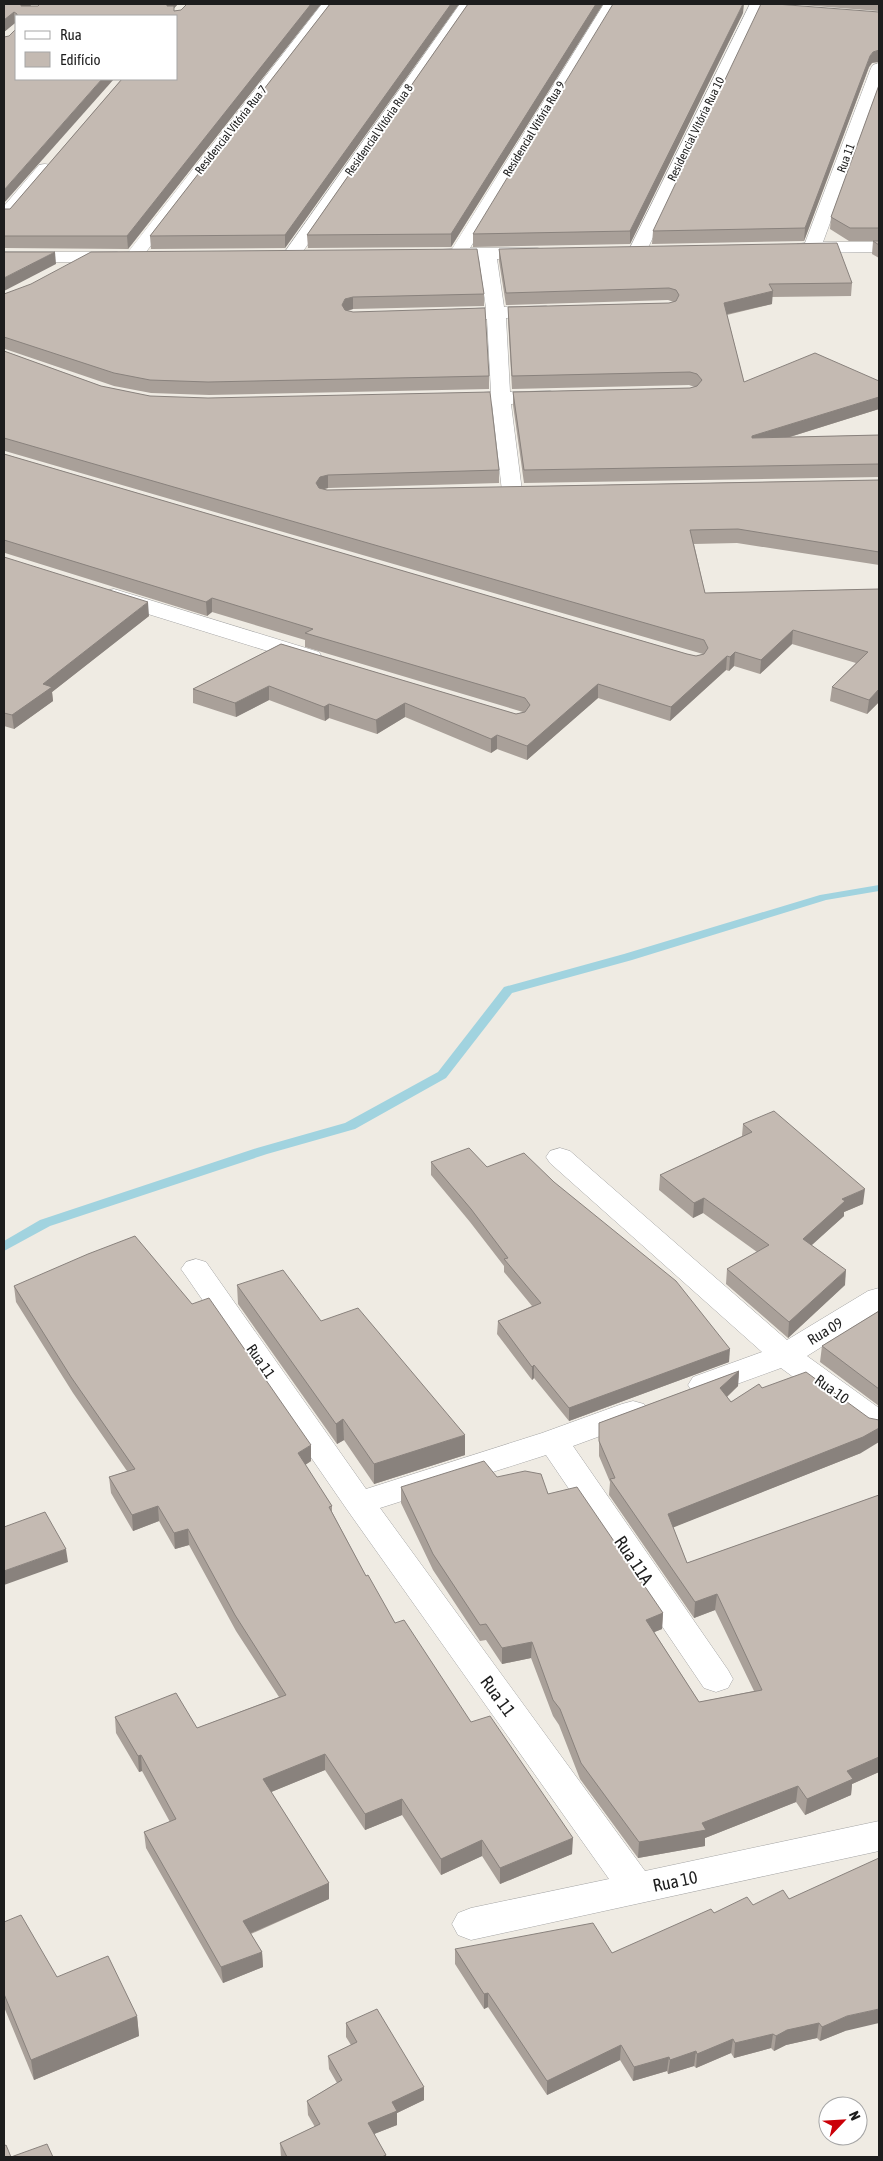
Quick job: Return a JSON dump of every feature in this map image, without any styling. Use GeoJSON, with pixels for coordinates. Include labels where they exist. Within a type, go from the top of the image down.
{"type":"FeatureCollection","features":[{"type":"Feature","properties":{"kind":"street","name":"Residencial Vitória Rua 7"},"geometry":{"type":"LineString","coordinates":[[133,257],[330,4]]}},
{"type":"Feature","properties":{"kind":"street","name":"Residencial Vitória Rua 8"},"geometry":{"type":"LineString","coordinates":[[291,256],[468,4]]}},
{"type":"Feature","properties":{"kind":"street","name":"Residencial Vitória Rua 9"},"geometry":{"type":"LineString","coordinates":[[458,254],[611,4]]}},
{"type":"Feature","properties":{"kind":"street"},"geometry":{"type":"LineString","coordinates":[[735,5],[774,8]]}},
{"type":"Feature","properties":{"kind":"street","name":"Residencial Vitória Rua 10"},"geometry":{"type":"LineString","coordinates":[[637,252],[755,7]]}},
{"type":"Feature","properties":{"kind":"street","name":"Rua 11"},"geometry":{"type":"LineString","coordinates":[[812,248],[879,68]]}},
{"type":"Feature","properties":{"kind":"street"},"geometry":{"type":"LineString","coordinates":[[4,216],[54,158]]}},
{"type":"Feature","properties":{"kind":"street"},"geometry":{"type":"LineString","coordinates":[[783,249],[879,247]]}},
{"type":"Feature","properties":{"kind":"street"},"geometry":{"type":"LineString","coordinates":[[618,252],[656,252]]}},
{"type":"Feature","properties":{"kind":"street"},"geometry":{"type":"LineString","coordinates":[[418,254],[552,253]]}},
{"type":"Feature","properties":{"kind":"street"},"geometry":{"type":"LineString","coordinates":[[487,254],[496,313],[501,398],[512,491]]}},
{"type":"Feature","properties":{"kind":"street"},"geometry":{"type":"LineString","coordinates":[[271,256],[310,256]]}},
{"type":"Feature","properties":{"kind":"street"},"geometry":{"type":"LineString","coordinates":[[4,257],[152,257]]}},
{"type":"Feature","properties":{"kind":"street"},"geometry":{"type":"LineString","coordinates":[[60,272],[86,258]]}},
{"type":"Feature","properties":{"kind":"street"},"geometry":{"type":"LineString","coordinates":[[429,315],[562,311]]}},
{"type":"Feature","properties":{"kind":"street"},"geometry":{"type":"LineString","coordinates":[[433,399],[570,396]]}},
{"type":"Feature","properties":{"kind":"street"},"geometry":{"type":"LineString","coordinates":[[99,591],[327,662]]}},
{"type":"Feature","properties":{"kind":"street","name":"Rua 10"},"geometry":{"type":"LineString","coordinates":[[560,1157],[785,1355],[879,1424]]}},
{"type":"Feature","properties":{"kind":"street","name":"Rua 11"},"geometry":{"type":"LineString","coordinates":[[196,1269],[360,1503],[637,1889]]}},
{"type":"Feature","properties":{"kind":"street","name":"Rua 09"},"geometry":{"type":"LineString","coordinates":[[785,1355],[872,1303]]}},
{"type":"Feature","properties":{"kind":"street"},"geometry":{"type":"LineString","coordinates":[[360,1503],[553,1441],[785,1355]]}},
{"type":"Feature","properties":{"kind":"street","name":"Rua 11A"},"geometry":{"type":"LineString","coordinates":[[553,1441],[716,1679]]}},
{"type":"Feature","properties":{"kind":"street","name":"Rua 10"},"geometry":{"type":"LineString","coordinates":[[471,1924],[879,1836]]}},
{"type":"Feature","properties":{"kind":"building"},"geometry":{"type":"Polygon","coordinates":[[[4,4],[38,6],[40,4],[167,4],[167,6],[174,6],[174,11],[181,10],[187,4],[311,4],[127,236],[4,236],[4,209],[10,209],[121,80],[178,80],[178,15],[17,15],[14,12],[4,20],[4,4]]]}},
{"type":"Feature","properties":{"kind":"building"},"geometry":{"type":"Polygon","coordinates":[[[330,4],[451,4],[285,235],[150,236],[330,4]]]}},
{"type":"Feature","properties":{"kind":"building"},"geometry":{"type":"Polygon","coordinates":[[[468,4],[596,4],[451,234],[307,235],[468,4]]]}},
{"type":"Feature","properties":{"kind":"building"},"geometry":{"type":"Polygon","coordinates":[[[613,4],[743,4],[630,231],[473,234],[613,4]]]}},
{"type":"Feature","properties":{"kind":"building"},"geometry":{"type":"Polygon","coordinates":[[[761,4],[879,12],[879,50],[873,52],[870,56],[805,228],[653,231],[761,4]]]}},
{"type":"Feature","properties":{"kind":"building"},"geometry":{"type":"Polygon","coordinates":[[[15,30],[15,80],[101,80],[4,190],[4,37],[9,36],[15,30]]]}},
{"type":"Feature","properties":{"kind":"building"},"geometry":{"type":"Polygon","coordinates":[[[879,85],[879,228],[850,228],[831,217],[879,85]]]}},
{"type":"Feature","properties":{"kind":"building"},"geometry":{"type":"Polygon","coordinates":[[[837,243],[852,283],[769,284],[773,291],[724,303],[744,382],[815,353],[879,381],[879,397],[752,436],[752,438],[879,435],[879,464],[524,470],[513,392],[690,388],[697,386],[702,380],[697,374],[690,372],[512,376],[508,307],[669,303],[676,301],[679,295],[676,290],[669,288],[506,293],[499,249],[837,243]]]}},
{"type":"Feature","properties":{"kind":"building"},"geometry":{"type":"Polygon","coordinates":[[[477,249],[484,294],[353,297],[345,299],[342,305],[345,310],[353,312],[485,308],[489,376],[208,382],[150,380],[114,373],[4,337],[4,294],[31,284],[91,252],[477,249]]]}},
{"type":"Feature","properties":{"kind":"building"},"geometry":{"type":"Polygon","coordinates":[[[4,252],[55,252],[4,278],[4,252]]]}},
{"type":"Feature","properties":{"kind":"building"},"geometry":{"type":"Polygon","coordinates":[[[4,351],[101,386],[150,396],[208,398],[490,392],[499,470],[328,475],[320,477],[316,483],[319,488],[327,490],[879,480],[879,552],[738,529],[690,530],[705,593],[879,589],[879,689],[869,700],[832,687],[868,652],[793,630],[761,660],[735,652],[730,657],[727,656],[671,707],[598,684],[527,746],[497,735],[491,739],[405,703],[376,720],[329,704],[324,707],[269,686],[235,703],[193,689],[281,644],[516,714],[525,712],[530,705],[525,698],[305,633],[313,629],[212,598],[206,602],[4,540],[4,454],[687,654],[696,656],[704,654],[708,648],[704,640],[4,438],[4,351]]]}},
{"type":"Feature","properties":{"kind":"building"},"geometry":{"type":"Polygon","coordinates":[[[4,557],[148,602],[43,684],[52,687],[12,715],[4,713],[4,557]]]}},
{"type":"Feature","properties":{"kind":"building"},"geometry":{"type":"Polygon","coordinates":[[[774,1111],[865,1189],[842,1199],[845,1201],[803,1239],[846,1270],[789,1322],[727,1269],[769,1245],[704,1198],[694,1203],[660,1175],[752,1132],[743,1124],[774,1111]]]}},
{"type":"Feature","properties":{"kind":"building"},"geometry":{"type":"Polygon","coordinates":[[[469,1148],[487,1167],[524,1153],[554,1182],[676,1281],[730,1349],[569,1408],[534,1365],[532,1367],[498,1321],[541,1303],[504,1259],[508,1258],[471,1209],[431,1162],[469,1148]]]}},
{"type":"Feature","properties":{"kind":"building"},"geometry":{"type":"Polygon","coordinates":[[[135,1236],[192,1304],[209,1298],[311,1445],[298,1453],[332,1506],[329,1507],[366,1576],[368,1575],[395,1623],[404,1620],[471,1722],[490,1716],[573,1838],[500,1868],[482,1840],[441,1859],[402,1799],[365,1814],[325,1754],[263,1779],[329,1883],[243,1921],[262,1952],[221,1967],[144,1832],[176,1819],[141,1755],[138,1756],[115,1717],[176,1693],[197,1728],[286,1695],[235,1615],[188,1529],[174,1533],[158,1506],[132,1515],[109,1477],[135,1469],[71,1377],[14,1286],[135,1236]]]}},
{"type":"Feature","properties":{"kind":"building"},"geometry":{"type":"Polygon","coordinates":[[[283,1270],[321,1321],[358,1308],[465,1435],[374,1464],[343,1419],[336,1424],[237,1285],[283,1270]]]}},
{"type":"Feature","properties":{"kind":"building"},"geometry":{"type":"Polygon","coordinates":[[[879,1311],[879,1389],[822,1346],[879,1311]]]}},
{"type":"Feature","properties":{"kind":"building"},"geometry":{"type":"Polygon","coordinates":[[[739,1371],[720,1388],[731,1402],[759,1384],[762,1388],[806,1372],[869,1418],[879,1420],[879,1428],[863,1437],[668,1514],[687,1563],[879,1495],[879,1757],[847,1771],[853,1779],[807,1799],[798,1786],[702,1823],[706,1830],[639,1842],[581,1763],[560,1709],[553,1700],[532,1642],[502,1648],[486,1624],[480,1625],[433,1554],[401,1487],[484,1461],[497,1477],[525,1471],[541,1474],[548,1494],[577,1487],[663,1613],[646,1620],[699,1702],[762,1690],[717,1594],[695,1602],[610,1479],[615,1478],[599,1441],[599,1423],[739,1371]]]}},
{"type":"Feature","properties":{"kind":"building"},"geometry":{"type":"Polygon","coordinates":[[[45,1512],[66,1549],[4,1571],[4,1527],[45,1512]]]}},
{"type":"Feature","properties":{"kind":"building"},"geometry":{"type":"Polygon","coordinates":[[[879,1858],[879,2009],[847,2016],[822,2027],[819,2023],[787,2030],[776,2036],[773,2034],[735,2043],[733,2039],[697,2054],[696,2051],[670,2060],[669,2057],[634,2067],[621,2045],[547,2081],[488,1993],[484,1994],[455,1949],[593,1923],[612,1953],[711,1909],[714,1913],[747,1897],[753,1905],[783,1890],[789,1899],[879,1858]]]}},
{"type":"Feature","properties":{"kind":"building"},"geometry":{"type":"Polygon","coordinates":[[[21,1915],[57,1977],[108,1956],[137,2016],[31,2060],[4,1994],[4,1922],[21,1915]]]}},
{"type":"Feature","properties":{"kind":"building"},"geometry":{"type":"Polygon","coordinates":[[[377,2009],[424,2087],[392,2102],[397,2111],[368,2123],[386,2155],[382,2157],[287,2157],[280,2143],[320,2124],[307,2101],[342,2080],[328,2056],[357,2042],[346,2023],[377,2009]]]}},
{"type":"Feature","properties":{"kind":"building"},"geometry":{"type":"Polygon","coordinates":[[[47,2144],[53,2157],[11,2157],[47,2144]]]}},
{"type":"Feature","properties":{"kind":"building"},"geometry":{"type":"Polygon","coordinates":[[[6,2145],[11,2157],[4,2157],[4,2146],[6,2145]]]}},
{"type":"Feature","properties":{"kind":"waterway"},"geometry":{"type":"LineString","coordinates":[[4,1247],[45,1223],[262,1151],[350,1126],[442,1075],[508,990],[628,957],[824,897],[879,888]]}}]}
